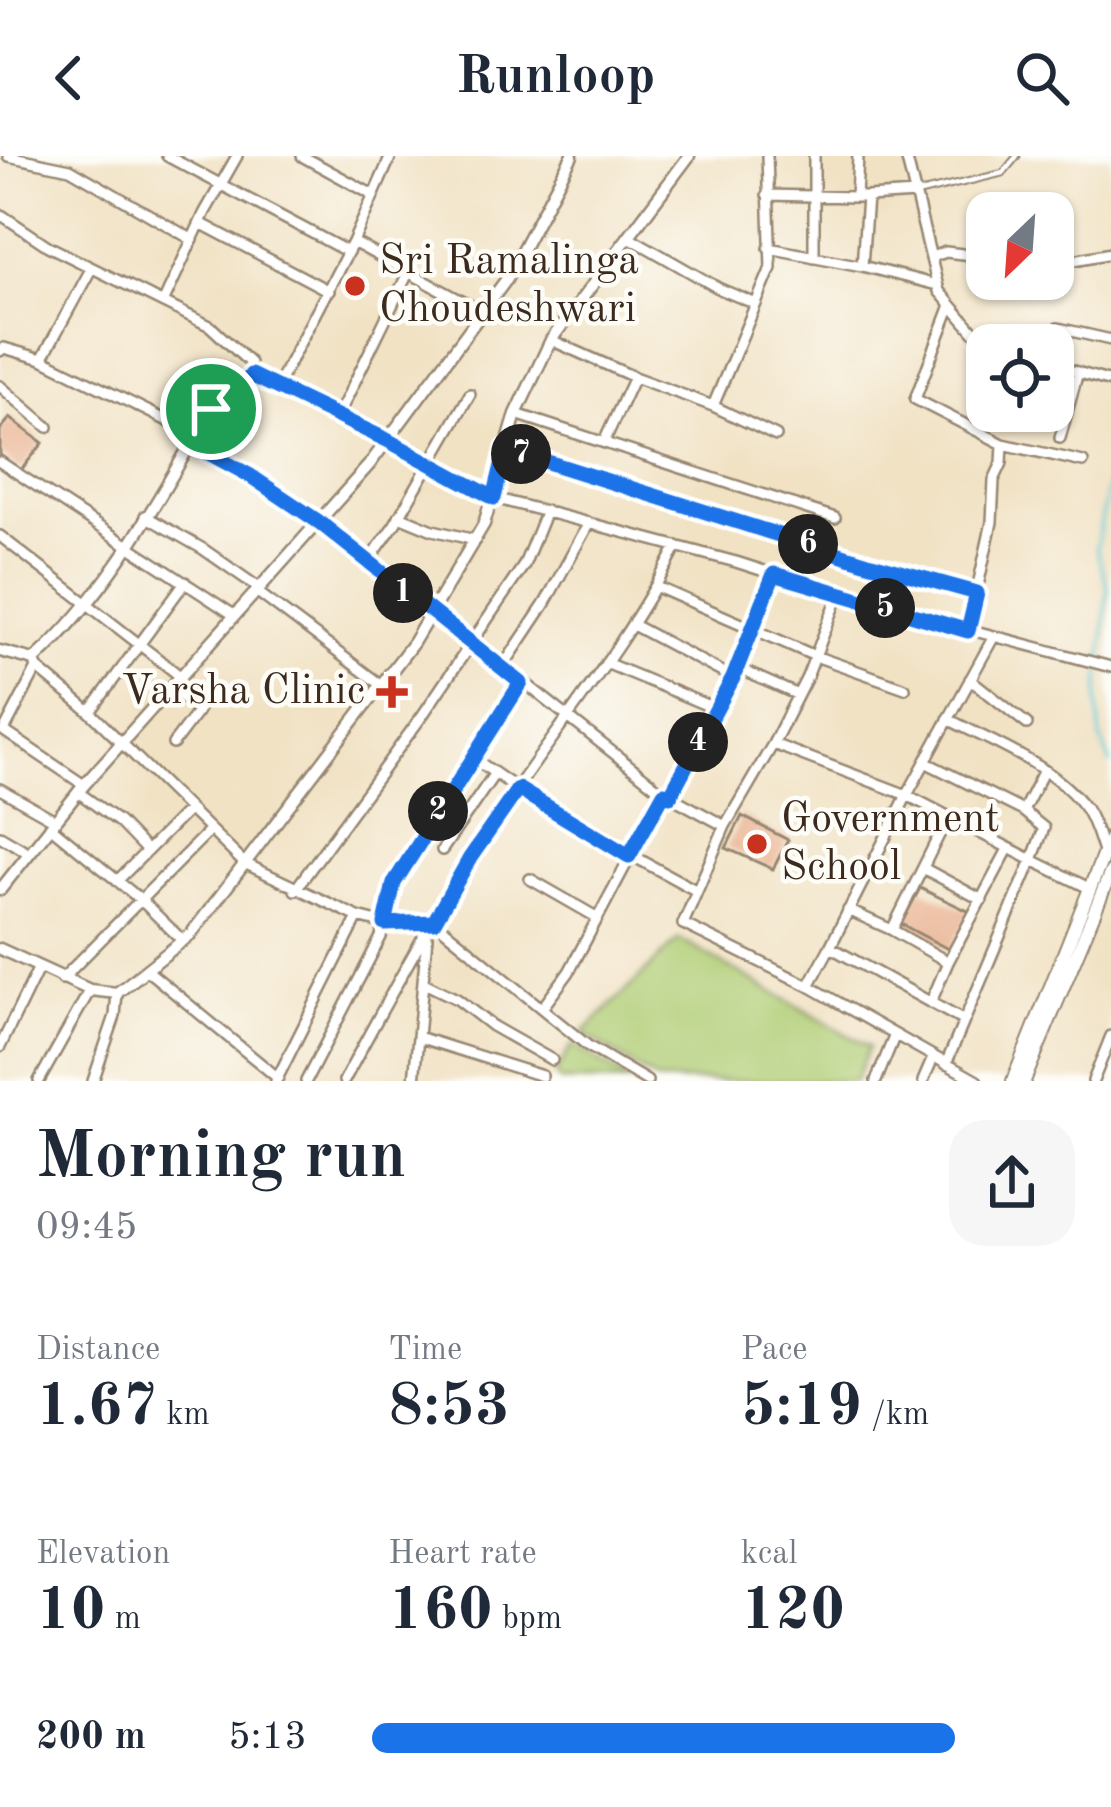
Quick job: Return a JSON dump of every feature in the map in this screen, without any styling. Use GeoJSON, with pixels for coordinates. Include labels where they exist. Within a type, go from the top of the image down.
{"type":"FeatureCollection","features":[{"type":"Feature","properties":{"kind":"main road"},"geometry":{"type":"LineString","coordinates":[[1013,1081],[1111,837]]}},
{"type":"Feature","properties":{"kind":"main road"},"geometry":{"type":"LineString","coordinates":[[1024,1081],[1111,873]]}},
{"type":"Feature","properties":{"kind":"street"},"geometry":{"type":"LineString","coordinates":[[8,156],[70,169],[193,240]]}},
{"type":"Feature","properties":{"kind":"street"},"geometry":{"type":"LineString","coordinates":[[167,156],[482,312]]}},
{"type":"Feature","properties":{"kind":"street"},"geometry":{"type":"LineString","coordinates":[[163,303],[237,156]]}},
{"type":"Feature","properties":{"kind":"street"},"geometry":{"type":"LineString","coordinates":[[302,156],[374,196]]}},
{"type":"Feature","properties":{"kind":"street"},"geometry":{"type":"LineString","coordinates":[[275,389],[351,247],[391,156]]}},
{"type":"Feature","properties":{"kind":"street"},"geometry":{"type":"LineString","coordinates":[[1,886],[387,440],[506,280],[572,156]]}},
{"type":"Feature","properties":{"kind":"street"},"geometry":{"type":"LineString","coordinates":[[0,949],[90,990],[117,993],[183,941],[413,643],[476,540],[494,498],[516,415],[551,340],[689,156]]}},
{"type":"Feature","properties":{"kind":"street"},"geometry":{"type":"LineString","coordinates":[[713,406],[771,268],[767,156]]}},
{"type":"Feature","properties":{"kind":"street"},"geometry":{"type":"LineString","coordinates":[[814,156],[814,256]]}},
{"type":"Feature","properties":{"kind":"street"},"geometry":{"type":"LineString","coordinates":[[858,156],[862,266]]}},
{"type":"Feature","properties":{"kind":"street"},"geometry":{"type":"LineString","coordinates":[[907,156],[937,285],[967,324]]}},
{"type":"Feature","properties":{"kind":"street"},"geometry":{"type":"LineString","coordinates":[[767,195],[916,194]]}},
{"type":"Feature","properties":{"kind":"street"},"geometry":{"type":"LineString","coordinates":[[0,214],[91,269],[210,326],[250,363],[251,375],[227,415],[211,409],[88,605],[36,664],[1,732],[81,789],[175,866]]}},
{"type":"Feature","properties":{"kind":"street"},"geometry":{"type":"LineString","coordinates":[[200,223],[329,291]]}},
{"type":"Feature","properties":{"kind":"street"},"geometry":{"type":"LineString","coordinates":[[629,237],[756,304]]}},
{"type":"Feature","properties":{"kind":"street"},"geometry":{"type":"LineString","coordinates":[[769,248],[937,285]]}},
{"type":"Feature","properties":{"kind":"street"},"geometry":{"type":"LineString","coordinates":[[931,257],[946,252],[966,254]]}},
{"type":"Feature","properties":{"kind":"street"},"geometry":{"type":"LineString","coordinates":[[1074,260],[1111,253]]}},
{"type":"Feature","properties":{"kind":"street"},"geometry":{"type":"LineString","coordinates":[[43,359],[91,269]]}},
{"type":"Feature","properties":{"kind":"street"},"geometry":{"type":"LineString","coordinates":[[337,418],[408,273]]}},
{"type":"Feature","properties":{"kind":"street"},"geometry":{"type":"LineString","coordinates":[[951,305],[915,400],[1004,444],[1083,462]]}},
{"type":"Feature","properties":{"kind":"street"},"geometry":{"type":"LineString","coordinates":[[1074,332],[1111,340]]}},
{"type":"Feature","properties":{"kind":"street"},"geometry":{"type":"LineString","coordinates":[[551,340],[776,436]]}},
{"type":"Feature","properties":{"kind":"street"},"geometry":{"type":"LineString","coordinates":[[0,351],[4,348],[43,359],[193,439],[249,475],[319,522],[429,614],[472,641],[667,794],[725,826]]}},
{"type":"Feature","properties":{"kind":"street"},"geometry":{"type":"LineString","coordinates":[[1074,371],[1111,382]]}},
{"type":"Feature","properties":{"kind":"street"},"geometry":{"type":"LineString","coordinates":[[1074,386],[1078,372]]}},
{"type":"Feature","properties":{"kind":"street"},"geometry":{"type":"LineString","coordinates":[[251,375],[494,498],[1110,667]]}},
{"type":"Feature","properties":{"kind":"street"},"geometry":{"type":"LineString","coordinates":[[604,442],[634,377]]}},
{"type":"Feature","properties":{"kind":"street"},"geometry":{"type":"LineString","coordinates":[[0,386],[48,427]]}},
{"type":"Feature","properties":{"kind":"street"},"geometry":{"type":"LineString","coordinates":[[367,563],[400,516],[470,394]]}},
{"type":"Feature","properties":{"kind":"street"},"geometry":{"type":"LineString","coordinates":[[516,415],[835,518]]}},
{"type":"Feature","properties":{"kind":"street"},"geometry":{"type":"LineString","coordinates":[[1060,438],[1062,432]]}},
{"type":"Feature","properties":{"kind":"street"},"geometry":{"type":"LineString","coordinates":[[968,631],[1004,444]]}},
{"type":"Feature","properties":{"kind":"street"},"geometry":{"type":"LineString","coordinates":[[506,449],[977,593]]}},
{"type":"Feature","properties":{"kind":"street"},"geometry":{"type":"LineString","coordinates":[[0,462],[234,615]]}},
{"type":"Feature","properties":{"kind":"street"},"geometry":{"type":"LineString","coordinates":[[296,890],[524,565],[546,512]]}},
{"type":"Feature","properties":{"kind":"street"},"geometry":{"type":"LineString","coordinates":[[145,516],[203,548],[380,685]]}},
{"type":"Feature","properties":{"kind":"street"},"geometry":{"type":"LineString","coordinates":[[400,516],[476,540]]}},
{"type":"Feature","properties":{"kind":"street"},"geometry":{"type":"LineString","coordinates":[[502,668],[544,605],[589,523]]}},
{"type":"Feature","properties":{"kind":"street"},"geometry":{"type":"LineString","coordinates":[[0,536],[180,676]]}},
{"type":"Feature","properties":{"kind":"street"},"geometry":{"type":"LineString","coordinates":[[344,1081],[470,858],[633,626],[677,546]]}},
{"type":"Feature","properties":{"kind":"street"},"geometry":{"type":"LineString","coordinates":[[543,1007],[569,972],[629,856],[716,709],[774,574]]}},
{"type":"Feature","properties":{"kind":"street"},"geometry":{"type":"LineString","coordinates":[[90,712],[185,582]]}},
{"type":"Feature","properties":{"kind":"street"},"geometry":{"type":"LineString","coordinates":[[657,587],[815,656],[904,688]]}},
{"type":"Feature","properties":{"kind":"street"},"geometry":{"type":"LineString","coordinates":[[838,595],[798,694],[725,826],[683,924],[809,986],[977,1081]]}},
{"type":"Feature","properties":{"kind":"street"},"geometry":{"type":"LineString","coordinates":[[633,626],[735,673],[798,694]]}},
{"type":"Feature","properties":{"kind":"street"},"geometry":{"type":"LineString","coordinates":[[809,986],[993,638]]}},
{"type":"Feature","properties":{"kind":"street"},"geometry":{"type":"LineString","coordinates":[[0,651],[36,664],[244,863],[358,917],[385,924],[434,922],[588,1046],[647,1081]]}},
{"type":"Feature","properties":{"kind":"street"},"geometry":{"type":"LineString","coordinates":[[606,663],[716,709]]}},
{"type":"Feature","properties":{"kind":"street"},"geometry":{"type":"LineString","coordinates":[[970,679],[1027,724]]}},
{"type":"Feature","properties":{"kind":"street"},"geometry":{"type":"LineString","coordinates":[[306,1081],[385,924],[394,883],[521,683]]}},
{"type":"Feature","properties":{"kind":"street"},"geometry":{"type":"LineString","coordinates":[[171,687],[198,711],[173,743]]}},
{"type":"Feature","properties":{"kind":"street"},"geometry":{"type":"LineString","coordinates":[[948,719],[1043,772],[1084,807],[1111,873]]}},
{"type":"Feature","properties":{"kind":"street"},"geometry":{"type":"LineString","coordinates":[[773,744],[907,796],[1092,890]]}},
{"type":"Feature","properties":{"kind":"street"},"geometry":{"type":"LineString","coordinates":[[472,758],[629,856],[697,891]]}},
{"type":"Feature","properties":{"kind":"street"},"geometry":{"type":"LineString","coordinates":[[925,761],[1023,811],[1043,828],[946,1064]]}},
{"type":"Feature","properties":{"kind":"street"},"geometry":{"type":"LineString","coordinates":[[1023,811],[1043,772]]}},
{"type":"Feature","properties":{"kind":"street"},"geometry":{"type":"LineString","coordinates":[[442,850],[495,773]]}},
{"type":"Feature","properties":{"kind":"street"},"geometry":{"type":"LineString","coordinates":[[0,789],[53,823],[183,941]]}},
{"type":"Feature","properties":{"kind":"street"},"geometry":{"type":"LineString","coordinates":[[117,881],[190,809]]}},
{"type":"Feature","properties":{"kind":"street"},"geometry":{"type":"LineString","coordinates":[[892,930],[948,818]]}},
{"type":"Feature","properties":{"kind":"street"},"geometry":{"type":"LineString","coordinates":[[62,979],[210,830]]}},
{"type":"Feature","properties":{"kind":"street"},"geometry":{"type":"LineString","coordinates":[[0,836],[29,853]]}},
{"type":"Feature","properties":{"kind":"street"},"geometry":{"type":"LineString","coordinates":[[931,1003],[1008,849]]}},
{"type":"Feature","properties":{"kind":"street"},"geometry":{"type":"LineString","coordinates":[[923,868],[982,900]]}},
{"type":"Feature","properties":{"kind":"street"},"geometry":{"type":"LineString","coordinates":[[530,880],[598,918]]}},
{"type":"Feature","properties":{"kind":"street"},"geometry":{"type":"LineString","coordinates":[[848,910],[948,962]]}},
{"type":"Feature","properties":{"kind":"street"},"geometry":{"type":"LineString","coordinates":[[148,971],[277,1079],[358,917]]}},
{"type":"Feature","properties":{"kind":"street"},"geometry":{"type":"LineString","coordinates":[[414,1081],[427,936]]}},
{"type":"Feature","properties":{"kind":"street"},"geometry":{"type":"LineString","coordinates":[[830,947],[964,1021]]}},
{"type":"Feature","properties":{"kind":"street"},"geometry":{"type":"LineString","coordinates":[[0,1047],[38,968]]}},
{"type":"Feature","properties":{"kind":"street"},"geometry":{"type":"LineString","coordinates":[[424,983],[552,1060]]}},
{"type":"Feature","properties":{"kind":"street"},"geometry":{"type":"LineString","coordinates":[[39,1081],[90,990]]}},
{"type":"Feature","properties":{"kind":"street"},"geometry":{"type":"LineString","coordinates":[[93,1081],[116,1016],[117,993]]}},
{"type":"Feature","properties":{"kind":"street"},"geometry":{"type":"LineString","coordinates":[[418,1036],[542,1076]]}},
{"type":"Feature","properties":{"kind":"street"},"geometry":{"type":"LineString","coordinates":[[875,1081],[894,1036]]}},
{"type":"Feature","properties":{"kind":"street"},"geometry":{"type":"LineString","coordinates":[[1094,1081],[1111,1036]]}},
{"type":"Feature","properties":{"kind":"street"},"geometry":{"type":"LineString","coordinates":[[923,1081],[933,1058]]}},
{"type":"Feature","properties":{"kind":"lane"},"geometry":{"type":"LineString","coordinates":[[916,194],[1003,173],[1017,156]]}},
{"type":"Feature","properties":{"kind":"green space"},"geometry":{"type":"Polygon","coordinates":[[[679,939],[869,1047],[855,1081],[657,1081],[583,1033],[679,939]]]}},
{"type":"Feature","properties":{"kind":"green space"},"geometry":{"type":"Polygon","coordinates":[[[572,1045],[631,1081],[560,1081],[556,1072],[572,1045]]]}},
{"type":"Feature","properties":{"kind":"building"},"geometry":{"type":"Polygon","coordinates":[[[10,418],[43,443],[21,470],[0,455],[0,430],[10,418]]]}},
{"type":"Feature","properties":{"kind":"building","name":"Government School"},"geometry":{"type":"Polygon","coordinates":[[[742,816],[788,840],[773,869],[726,848],[742,816]]]}},
{"type":"Feature","properties":{"kind":"building"},"geometry":{"type":"Polygon","coordinates":[[[920,888],[970,912],[950,950],[901,924],[920,888]]]}},
{"type":"Feature","properties":{"kind":"waterway"},"geometry":{"type":"LineString","coordinates":[[1111,468],[1096,548],[1108,587],[1098,703],[1101,740],[1111,764]]}},
{"type":"Feature","properties":{"kind":"place","name":"Sri Ramalinga Choudeshwari"},"geometry":{"type":"Point","coordinates":[355,286]}},
{"type":"Feature","properties":{"kind":"place","name":"Varsha Clinic"},"geometry":{"type":"Point","coordinates":[392,692]}},
{"type":"Feature","properties":{"kind":"place","name":"Government School"},"geometry":{"type":"Point","coordinates":[757,844]}},
{"type":"Feature","properties":{"kind":"route"},"geometry":{"type":"LineString","coordinates":[[251,375],[494,498],[506,449],[977,593],[968,631],[774,574],[733,678],[670,796],[664,793],[629,856],[518,789],[470,858],[434,922],[385,924],[394,883],[521,683],[319,522],[190,443],[211,409],[227,415],[251,375]]}}]}
